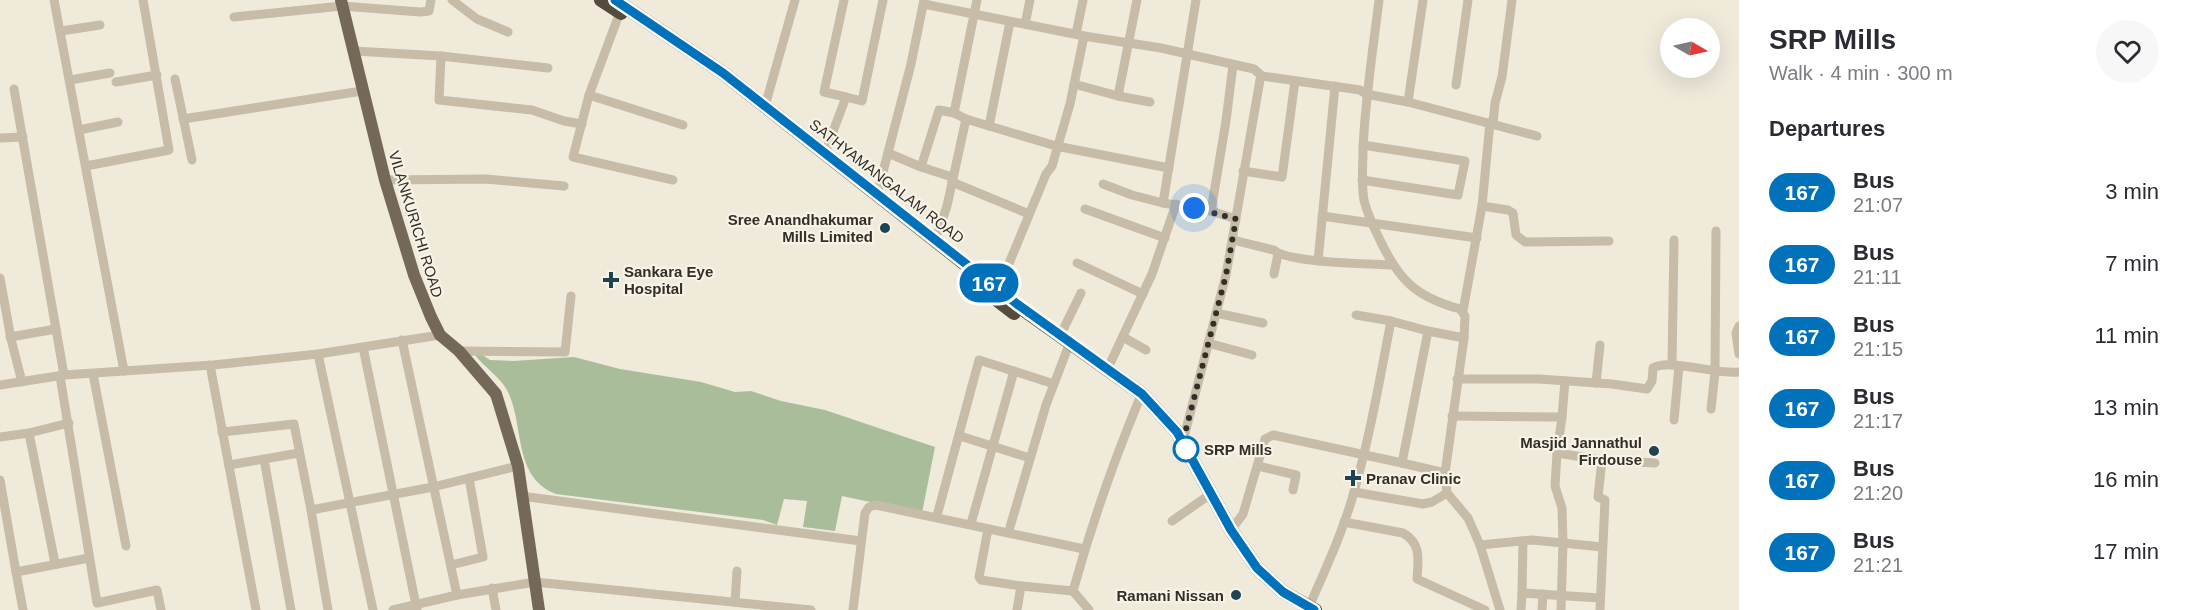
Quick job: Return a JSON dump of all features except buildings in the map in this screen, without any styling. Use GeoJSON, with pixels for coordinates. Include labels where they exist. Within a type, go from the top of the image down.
{"type":"FeatureCollection","features":[{"type":"Feature","properties":{"kind":"highway"},"geometry":{"type":"LineString","coordinates":[[601,0],[617,6],[712,74],[825,162],[875,205],[1003,298],[1067,350],[1138,400],[1159,420],[1170,435],[1225,534],[1253,574],[1267,589],[1308,609]]}},
{"type":"Feature","properties":{"kind":"highway","name":"SATHYAMANGALAM ROAD"},"geometry":{"type":"LineString","coordinates":[[617,6],[723,73],[935,241],[1003,298],[1108,368],[1142,394],[1165,417],[1183,441],[1231,530],[1257,568],[1271,582],[1308,609]]}},
{"type":"Feature","properties":{"kind":"main road","name":"VILANKURICHI ROAD"},"geometry":{"type":"LineString","coordinates":[[341,3],[385,180],[414,275],[430,317],[440,335],[459,351],[496,394],[518,466],[539,610]]}},
{"type":"Feature","properties":{"kind":"street"},"geometry":{"type":"LineString","coordinates":[[54,0],[124,371]]}},
{"type":"Feature","properties":{"kind":"street"},"geometry":{"type":"LineString","coordinates":[[86,166],[170,150],[143,0]]}},
{"type":"Feature","properties":{"kind":"street"},"geometry":{"type":"LineString","coordinates":[[234,17],[341,3],[420,12],[429,11],[431,0]]}},
{"type":"Feature","properties":{"kind":"street"},"geometry":{"type":"LineString","coordinates":[[452,0],[477,19],[508,32]]}},
{"type":"Feature","properties":{"kind":"street"},"geometry":{"type":"LineString","coordinates":[[765,106],[795,0]]}},
{"type":"Feature","properties":{"kind":"street"},"geometry":{"type":"LineString","coordinates":[[844,0],[824,92],[862,101],[883,0]]}},
{"type":"Feature","properties":{"kind":"street"},"geometry":{"type":"LineString","coordinates":[[954,113],[977,0]]}},
{"type":"Feature","properties":{"kind":"street"},"geometry":{"type":"LineString","coordinates":[[1025,24],[1030,0]]}},
{"type":"Feature","properties":{"kind":"street"},"geometry":{"type":"LineString","coordinates":[[1003,298],[1029,214],[1046,174],[1052,166],[1074,84],[1083,0]]}},
{"type":"Feature","properties":{"kind":"street"},"geometry":{"type":"LineString","coordinates":[[1118,96],[1137,0]]}},
{"type":"Feature","properties":{"kind":"street"},"geometry":{"type":"LineString","coordinates":[[1163,203],[1197,0]]}},
{"type":"Feature","properties":{"kind":"street"},"geometry":{"type":"LineString","coordinates":[[1379,0],[1366,94],[1362,180],[1364,200],[1392,265],[1405,283],[1421,294],[1463,311]]}},
{"type":"Feature","properties":{"kind":"street"},"geometry":{"type":"LineString","coordinates":[[1408,102],[1423,0]]}},
{"type":"Feature","properties":{"kind":"street"},"geometry":{"type":"LineString","coordinates":[[1456,85],[1468,0]]}},
{"type":"Feature","properties":{"kind":"street"},"geometry":{"type":"LineString","coordinates":[[1500,610],[1480,544],[1468,518],[1447,493],[1445,472],[1464,338],[1463,311],[1477,238],[1491,123],[1502,77],[1512,0]]}},
{"type":"Feature","properties":{"kind":"street"},"geometry":{"type":"LineString","coordinates":[[877,195],[924,2],[1010,22],[1161,48],[1254,69],[1262,76],[1360,90],[1366,94],[1408,102],[1537,136]]}},
{"type":"Feature","properties":{"kind":"street"},"geometry":{"type":"LineString","coordinates":[[617,6],[589,94],[573,157],[673,180]]}},
{"type":"Feature","properties":{"kind":"street"},"geometry":{"type":"LineString","coordinates":[[989,126],[1010,22]]}},
{"type":"Feature","properties":{"kind":"street"},"geometry":{"type":"LineString","coordinates":[[60,31],[100,25]]}},
{"type":"Feature","properties":{"kind":"street"},"geometry":{"type":"LineString","coordinates":[[354,51],[441,56],[548,68]]}},
{"type":"Feature","properties":{"kind":"street"},"geometry":{"type":"LineString","coordinates":[[441,56],[439,100],[532,110],[564,121],[582,124]]}},
{"type":"Feature","properties":{"kind":"street"},"geometry":{"type":"LineString","coordinates":[[1211,211],[1233,65]]}},
{"type":"Feature","properties":{"kind":"street"},"geometry":{"type":"LineString","coordinates":[[70,80],[110,73]]}},
{"type":"Feature","properties":{"kind":"street"},"geometry":{"type":"LineString","coordinates":[[116,82],[157,75]]}},
{"type":"Feature","properties":{"kind":"street"},"geometry":{"type":"LineString","coordinates":[[1183,441],[1233,240],[1243,171],[1262,76]]}},
{"type":"Feature","properties":{"kind":"street"},"geometry":{"type":"LineString","coordinates":[[175,79],[192,160]]}},
{"type":"Feature","properties":{"kind":"street"},"geometry":{"type":"LineString","coordinates":[[1243,171],[1281,177],[1295,81]]}},
{"type":"Feature","properties":{"kind":"street"},"geometry":{"type":"LineString","coordinates":[[1074,84],[1150,102]]}},
{"type":"Feature","properties":{"kind":"street"},"geometry":{"type":"LineString","coordinates":[[1318,261],[1335,86]]}},
{"type":"Feature","properties":{"kind":"street"},"geometry":{"type":"LineString","coordinates":[[14,89],[57,329],[62,376],[97,603],[157,590],[161,610]]}},
{"type":"Feature","properties":{"kind":"street"},"geometry":{"type":"LineString","coordinates":[[183,118],[362,91]]}},
{"type":"Feature","properties":{"kind":"street"},"geometry":{"type":"LineString","coordinates":[[589,94],[683,125]]}},
{"type":"Feature","properties":{"kind":"street"},"geometry":{"type":"LineString","coordinates":[[825,153],[846,97]]}},
{"type":"Feature","properties":{"kind":"street"},"geometry":{"type":"LineString","coordinates":[[921,167],[939,110],[1056,146],[1169,168]]}},
{"type":"Feature","properties":{"kind":"street"},"geometry":{"type":"LineString","coordinates":[[935,241],[966,119]]}},
{"type":"Feature","properties":{"kind":"street"},"geometry":{"type":"LineString","coordinates":[[79,130],[118,122]]}},
{"type":"Feature","properties":{"kind":"street"},"geometry":{"type":"LineString","coordinates":[[0,138],[23,137]]}},
{"type":"Feature","properties":{"kind":"street"},"geometry":{"type":"LineString","coordinates":[[1362,180],[1458,195],[1464,161],[1364,145]]}},
{"type":"Feature","properties":{"kind":"street"},"geometry":{"type":"LineString","coordinates":[[888,153],[1029,214]]}},
{"type":"Feature","properties":{"kind":"street"},"geometry":{"type":"LineString","coordinates":[[385,180],[486,179],[564,186]]}},
{"type":"Feature","properties":{"kind":"street"},"geometry":{"type":"LineString","coordinates":[[1102,184],[1132,195],[1211,211],[1236,219]]}},
{"type":"Feature","properties":{"kind":"street"},"geometry":{"type":"LineString","coordinates":[[1108,368],[1143,294],[1176,204]]}},
{"type":"Feature","properties":{"kind":"street"},"geometry":{"type":"LineString","coordinates":[[1482,206],[1508,210],[1513,213],[1516,235],[1525,242],[1609,241]]}},
{"type":"Feature","properties":{"kind":"street"},"geometry":{"type":"LineString","coordinates":[[1085,209],[1165,238]]}},
{"type":"Feature","properties":{"kind":"street"},"geometry":{"type":"LineString","coordinates":[[1322,216],[1477,238]]}},
{"type":"Feature","properties":{"kind":"street"},"geometry":{"type":"LineString","coordinates":[[1711,409],[1715,372],[1716,231]]}},
{"type":"Feature","properties":{"kind":"street"},"geometry":{"type":"LineString","coordinates":[[1233,240],[1274,250],[1278,254],[1318,261],[1392,265]]}},
{"type":"Feature","properties":{"kind":"street"},"geometry":{"type":"LineString","coordinates":[[1674,240],[1674,420]]}},
{"type":"Feature","properties":{"kind":"street"},"geometry":{"type":"LineString","coordinates":[[1274,274],[1278,254]]}},
{"type":"Feature","properties":{"kind":"street"},"geometry":{"type":"LineString","coordinates":[[1077,263],[1143,294]]}},
{"type":"Feature","properties":{"kind":"street"},"geometry":{"type":"LineString","coordinates":[[0,278],[2,304],[22,382]]}},
{"type":"Feature","properties":{"kind":"street"},"geometry":{"type":"LineString","coordinates":[[1060,336],[1081,293]]}},
{"type":"Feature","properties":{"kind":"street"},"geometry":{"type":"LineString","coordinates":[[459,351],[565,352],[571,296]]}},
{"type":"Feature","properties":{"kind":"street"},"geometry":{"type":"LineString","coordinates":[[1216,313],[1263,323]]}},
{"type":"Feature","properties":{"kind":"street"},"geometry":{"type":"LineString","coordinates":[[1356,315],[1464,338]]}},
{"type":"Feature","properties":{"kind":"street"},"geometry":{"type":"LineString","coordinates":[[1308,609],[1354,492],[1391,321]]}},
{"type":"Feature","properties":{"kind":"street"},"geometry":{"type":"LineString","coordinates":[[1739,326],[1737,333],[1739,354]]}},
{"type":"Feature","properties":{"kind":"street"},"geometry":{"type":"LineString","coordinates":[[0,341],[57,329]]}},
{"type":"Feature","properties":{"kind":"street"},"geometry":{"type":"LineString","coordinates":[[1402,463],[1428,331]]}},
{"type":"Feature","properties":{"kind":"street"},"geometry":{"type":"LineString","coordinates":[[0,385],[62,376],[318,354],[440,335]]}},
{"type":"Feature","properties":{"kind":"street"},"geometry":{"type":"LineString","coordinates":[[1123,337],[1146,350]]}},
{"type":"Feature","properties":{"kind":"street"},"geometry":{"type":"LineString","coordinates":[[402,340],[457,595]]}},
{"type":"Feature","properties":{"kind":"street"},"geometry":{"type":"LineString","coordinates":[[1208,343],[1252,355]]}},
{"type":"Feature","properties":{"kind":"street"},"geometry":{"type":"LineString","coordinates":[[1596,383],[1600,345]]}},
{"type":"Feature","properties":{"kind":"street"},"geometry":{"type":"LineString","coordinates":[[363,347],[416,608]]}},
{"type":"Feature","properties":{"kind":"street"},"geometry":{"type":"LineString","coordinates":[[1010,527],[1030,458],[1067,350]]}},
{"type":"Feature","properties":{"kind":"street"},"geometry":{"type":"LineString","coordinates":[[318,354],[374,610]]}},
{"type":"Feature","properties":{"kind":"street"},"geometry":{"type":"LineString","coordinates":[[938,512],[980,360],[1054,384]]}},
{"type":"Feature","properties":{"kind":"street"},"geometry":{"type":"LineString","coordinates":[[210,365],[256,610]]}},
{"type":"Feature","properties":{"kind":"street"},"geometry":{"type":"LineString","coordinates":[[1457,379],[1565,381],[1647,389],[1652,381],[1654,366],[1675,365],[1715,372],[1739,372]]}},
{"type":"Feature","properties":{"kind":"street"},"geometry":{"type":"LineString","coordinates":[[972,520],[1014,371]]}},
{"type":"Feature","properties":{"kind":"street"},"geometry":{"type":"LineString","coordinates":[[93,374],[126,546]]}},
{"type":"Feature","properties":{"kind":"street"},"geometry":{"type":"LineString","coordinates":[[1561,610],[1562,508],[1555,486],[1565,381]]}},
{"type":"Feature","properties":{"kind":"street"},"geometry":{"type":"LineString","coordinates":[[1073,591],[1084,549],[1113,461],[1138,400]]}},
{"type":"Feature","properties":{"kind":"street"},"geometry":{"type":"LineString","coordinates":[[1452,416],[1562,417]]}},
{"type":"Feature","properties":{"kind":"street"},"geometry":{"type":"LineString","coordinates":[[0,437],[29,433],[69,423]]}},
{"type":"Feature","properties":{"kind":"street"},"geometry":{"type":"LineString","coordinates":[[222,432],[294,424],[328,610]]}},
{"type":"Feature","properties":{"kind":"street"},"geometry":{"type":"LineString","coordinates":[[29,433],[55,563]]}},
{"type":"Feature","properties":{"kind":"street"},"geometry":{"type":"LineString","coordinates":[[1231,530],[1243,514],[1265,439],[1273,435],[1445,472]]}},
{"type":"Feature","properties":{"kind":"street"},"geometry":{"type":"LineString","coordinates":[[960,436],[1030,458]]}},
{"type":"Feature","properties":{"kind":"street"},"geometry":{"type":"LineString","coordinates":[[229,465],[299,453]]}},
{"type":"Feature","properties":{"kind":"street"},"geometry":{"type":"LineString","coordinates":[[1557,453],[1602,460],[1655,464]]}},
{"type":"Feature","properties":{"kind":"street"},"geometry":{"type":"LineString","coordinates":[[264,459],[291,610]]}},
{"type":"Feature","properties":{"kind":"street"},"geometry":{"type":"LineString","coordinates":[[1600,610],[1605,500],[1598,496],[1602,460]]}},
{"type":"Feature","properties":{"kind":"street"},"geometry":{"type":"LineString","coordinates":[[311,510],[433,487],[518,466]]}},
{"type":"Feature","properties":{"kind":"street"},"geometry":{"type":"LineString","coordinates":[[1258,466],[1296,475],[1293,490]]}},
{"type":"Feature","properties":{"kind":"street"},"geometry":{"type":"LineString","coordinates":[[451,566],[483,557],[469,478]]}},
{"type":"Feature","properties":{"kind":"street"},"geometry":{"type":"LineString","coordinates":[[0,480],[23,610]]}},
{"type":"Feature","properties":{"kind":"street"},"geometry":{"type":"LineString","coordinates":[[1354,492],[1423,504],[1432,502],[1447,493]]}},
{"type":"Feature","properties":{"kind":"street"},"geometry":{"type":"LineString","coordinates":[[521,496],[861,541]]}},
{"type":"Feature","properties":{"kind":"street"},"geometry":{"type":"LineString","coordinates":[[1172,521],[1205,498]]}},
{"type":"Feature","properties":{"kind":"street"},"geometry":{"type":"LineString","coordinates":[[853,610],[866,513],[869,507],[876,505],[1084,549]]}},
{"type":"Feature","properties":{"kind":"street"},"geometry":{"type":"LineString","coordinates":[[1344,522],[1403,532],[1419,550],[1417,579],[1485,610]]}},
{"type":"Feature","properties":{"kind":"street"},"geometry":{"type":"LineString","coordinates":[[988,529],[979,577],[981,580],[1073,591],[1089,610]]}},
{"type":"Feature","properties":{"kind":"street"},"geometry":{"type":"LineString","coordinates":[[1480,544],[1532,540],[1602,547]]}},
{"type":"Feature","properties":{"kind":"street"},"geometry":{"type":"LineString","coordinates":[[1521,610],[1523,541]]}},
{"type":"Feature","properties":{"kind":"street"},"geometry":{"type":"LineString","coordinates":[[16,572],[89,558]]}},
{"type":"Feature","properties":{"kind":"street"},"geometry":{"type":"LineString","coordinates":[[735,602],[738,571]]}},
{"type":"Feature","properties":{"kind":"street"},"geometry":{"type":"LineString","coordinates":[[393,610],[416,608],[457,595],[535,582],[811,610]]}},
{"type":"Feature","properties":{"kind":"street"},"geometry":{"type":"LineString","coordinates":[[1017,610],[1021,586]]}},
{"type":"Feature","properties":{"kind":"street"},"geometry":{"type":"LineString","coordinates":[[492,588],[496,610]]}},
{"type":"Feature","properties":{"kind":"street"},"geometry":{"type":"LineString","coordinates":[[1522,593],[1600,598]]}},
{"type":"Feature","properties":{"kind":"street"},"geometry":{"type":"LineString","coordinates":[[1542,610],[1543,594]]}},
{"type":"Feature","properties":{"kind":"green space"},"geometry":{"type":"Polygon","coordinates":[[[481,354],[490,360],[513,361],[574,357],[620,369],[701,382],[735,392],[751,391],[781,401],[825,410],[935,447],[922,513],[842,496],[835,531],[803,527],[807,501],[784,499],[777,525],[763,520],[556,494],[542,486],[532,475],[526,463],[507,390],[475,355],[481,354]]]}},
{"type":"Feature","properties":{"kind":"bus line","name":"167"},"geometry":{"type":"LineString","coordinates":[[615,0],[723,73],[1017,304],[1142,394],[1165,417],[1183,441],[1201,478],[1240,546],[1257,568],[1283,592],[1314,610]]}},
{"type":"Feature","properties":{"kind":"place","name":"Sree Anandhakumar Mills Limited"},"geometry":{"type":"Point","coordinates":[885,228]}},
{"type":"Feature","properties":{"kind":"place","name":"Sankara Eye Hospital"},"geometry":{"type":"Point","coordinates":[611,280]}},
{"type":"Feature","properties":{"kind":"place","name":"SRP Mills"},"geometry":{"type":"Point","coordinates":[1186,449]}},
{"type":"Feature","properties":{"kind":"place","name":"Masjid Jannathul Firdouse"},"geometry":{"type":"Point","coordinates":[1654,451]}},
{"type":"Feature","properties":{"kind":"place","name":"Pranav Clinic"},"geometry":{"type":"Point","coordinates":[1353,478]}},
{"type":"Feature","properties":{"kind":"place","name":"Ramani Nissan"},"geometry":{"type":"Point","coordinates":[1236,595]}},
{"type":"Feature","properties":{"kind":"route"},"geometry":{"type":"LineString","coordinates":[[1186,449],[1183,441],[1226,275],[1236,219],[1194,208]]}}]}
